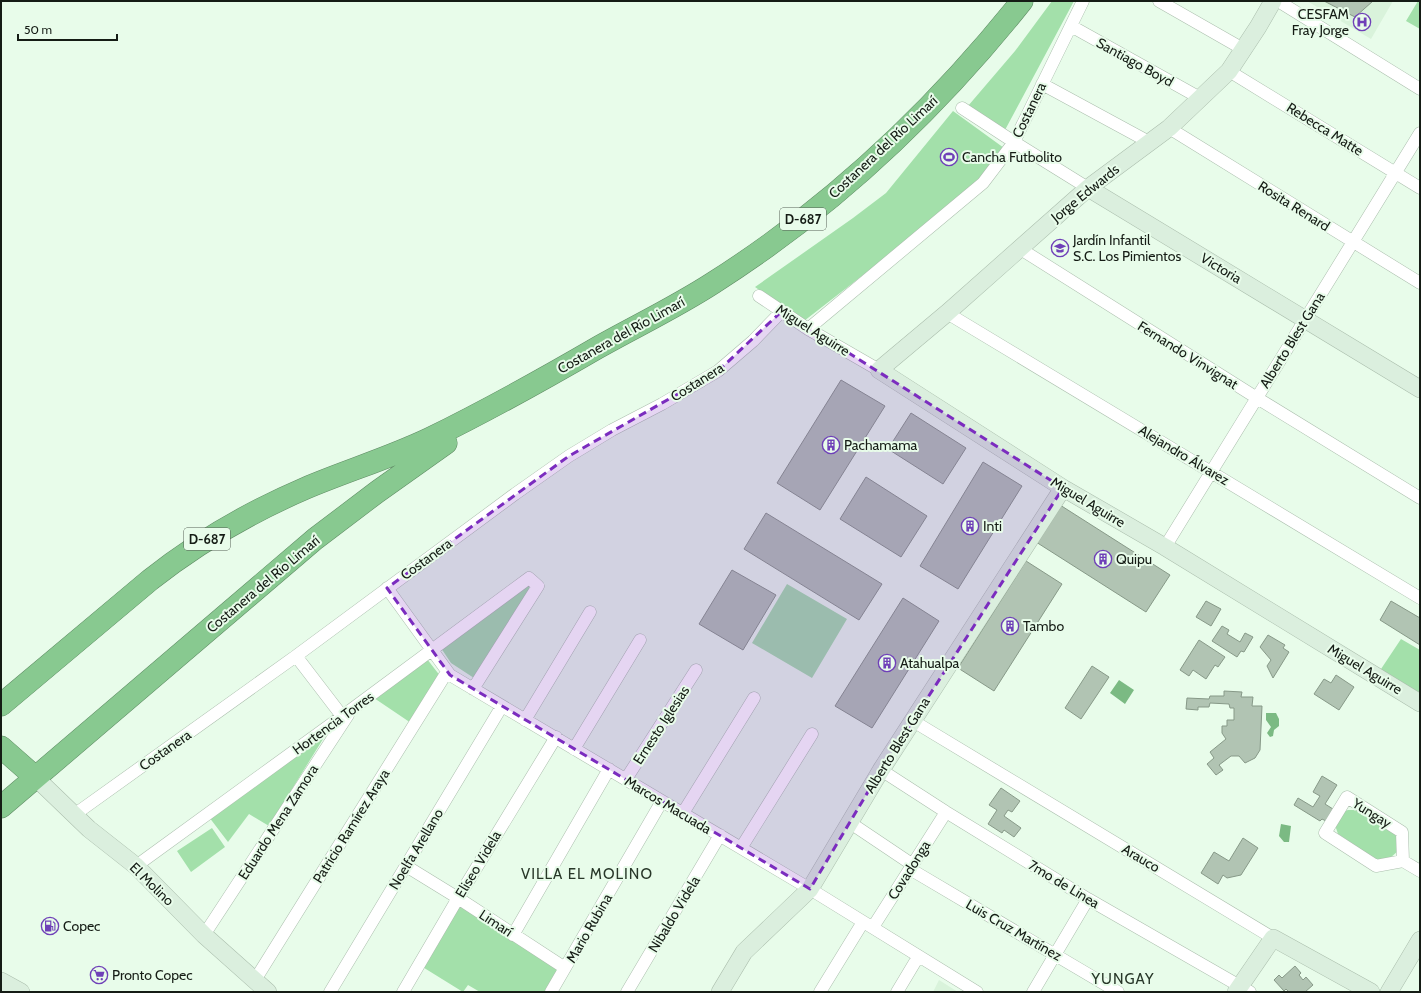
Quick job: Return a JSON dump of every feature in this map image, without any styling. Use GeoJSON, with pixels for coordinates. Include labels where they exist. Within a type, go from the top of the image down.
{"type":"FeatureCollection","features":[{"type":"Feature","properties":{"kind":"highway","name":"Costanera del Río Limarí"},"geometry":{"type":"LineString","coordinates":[[1,705],[150,580],[215,534],[247,516],[297,492],[430,439],[540,381],[712,284],[757,253],[810,214],[872,161],[926,110],[978,54],[1022,1]]}},
{"type":"Feature","properties":{"kind":"highway","name":"Costanera del Río Limarí"},"geometry":{"type":"LineString","coordinates":[[1,807],[315,539],[406,470],[540,381]]}},
{"type":"Feature","properties":{"kind":"highway"},"geometry":{"type":"LineString","coordinates":[[1,747],[35,777]]}},
{"type":"Feature","properties":{"kind":"street","name":"Costanera"},"geometry":{"type":"LineString","coordinates":[[808,329],[983,183],[1014,142],[1083,1]]}},
{"type":"Feature","properties":{"kind":"street"},"geometry":{"type":"LineString","coordinates":[[1159,1],[1243,49]]}},
{"type":"Feature","properties":{"kind":"street","name":"Jorge Edwards"},"geometry":{"type":"LineString","coordinates":[[879,370],[947,313],[1088,188],[1168,128],[1229,71],[1273,1]]}},
{"type":"Feature","properties":{"kind":"street"},"geometry":{"type":"LineString","coordinates":[[1278,1],[1420,89]]}},
{"type":"Feature","properties":{"kind":"street","name":"Santiago Boyd"},"geometry":{"type":"LineString","coordinates":[[1070,26],[1200,98]]}},
{"type":"Feature","properties":{"kind":"street","name":"Rebecca Matte"},"geometry":{"type":"LineString","coordinates":[[1229,71],[1420,188]]}},
{"type":"Feature","properties":{"kind":"street"},"geometry":{"type":"LineString","coordinates":[[1042,84],[1149,142]]}},
{"type":"Feature","properties":{"kind":"street","name":"Victoria"},"geometry":{"type":"LineString","coordinates":[[962,108],[1088,188],[1420,389]]}},
{"type":"Feature","properties":{"kind":"street","name":"Rosita Renard"},"geometry":{"type":"LineString","coordinates":[[1168,128],[1352,243],[1420,283]]}},
{"type":"Feature","properties":{"kind":"street","name":"Alberto Blest Gana"},"geometry":{"type":"LineString","coordinates":[[1164,547],[1420,133]]}},
{"type":"Feature","properties":{"kind":"street","name":"Fernando Vinvignat"},"geometry":{"type":"LineString","coordinates":[[1019,248],[1257,398],[1420,498]]}},
{"type":"Feature","properties":{"kind":"street","name":"Miguel Aguirre"},"geometry":{"type":"LineString","coordinates":[[759,296],[808,329],[879,370],[1063,488],[1164,547],[1420,703]]}},
{"type":"Feature","properties":{"kind":"street","name":"Costanera"},"geometry":{"type":"LineString","coordinates":[[74,814],[296,656],[515,494],[569,456],[612,430],[662,404],[718,371],[753,341],[782,311]]}},
{"type":"Feature","properties":{"kind":"street","name":"Alejandro Álvarez"},"geometry":{"type":"LineString","coordinates":[[947,313],[1420,598]]}},
{"type":"Feature","properties":{"kind":"street","name":"Alberto Blest Gana"},"geometry":{"type":"LineString","coordinates":[[720,992],[744,952],[810,889],[881,770],[1063,488]]}},
{"type":"Feature","properties":{"kind":"street","name":"Hortencia Torres"},"geometry":{"type":"LineString","coordinates":[[136,866],[347,713],[431,649],[529,578],[538,586],[474,689]]}},
{"type":"Feature","properties":{"kind":"street","name":"Marcos Macuada"},"geometry":{"type":"LineString","coordinates":[[387,588],[450,675],[810,889],[977,992]]}},
{"type":"Feature","properties":{"kind":"street"},"geometry":{"type":"LineString","coordinates":[[526,720],[590,612]]}},
{"type":"Feature","properties":{"kind":"street"},"geometry":{"type":"LineString","coordinates":[[574,749],[640,640]]}},
{"type":"Feature","properties":{"kind":"street"},"geometry":{"type":"LineString","coordinates":[[296,656],[347,713]]}},
{"type":"Feature","properties":{"kind":"street","name":"Ernesto Iglesias"},"geometry":{"type":"LineString","coordinates":[[626,779],[696,670]]}},
{"type":"Feature","properties":{"kind":"street","name":"Patricio Ramírez Araya"},"geometry":{"type":"LineString","coordinates":[[255,980],[447,672]]}},
{"type":"Feature","properties":{"kind":"street"},"geometry":{"type":"LineString","coordinates":[[683,813],[754,698]]}},
{"type":"Feature","properties":{"kind":"street","name":"Noelfa Arellano"},"geometry":{"type":"LineString","coordinates":[[330,992],[502,706]]}},
{"type":"Feature","properties":{"kind":"street","name":"Eduardo Mena Zamora"},"geometry":{"type":"LineString","coordinates":[[204,935],[347,713]]}},
{"type":"Feature","properties":{"kind":"street","name":"Arauco"},"geometry":{"type":"LineString","coordinates":[[913,721],[1273,938],[1371,992]]}},
{"type":"Feature","properties":{"kind":"street"},"geometry":{"type":"LineString","coordinates":[[741,848],[812,734]]}},
{"type":"Feature","properties":{"kind":"street","name":"Eliseo Videla"},"geometry":{"type":"LineString","coordinates":[[403,992],[458,898],[556,737]]}},
{"type":"Feature","properties":{"kind":"street"},"geometry":{"type":"LineString","coordinates":[[513,935],[608,769]]}},
{"type":"Feature","properties":{"kind":"street","name":"7mo de Linea"},"geometry":{"type":"LineString","coordinates":[[881,770],[946,812],[1088,899],[1242,990]]}},
{"type":"Feature","properties":{"kind":"street","name":"El Molino"},"geometry":{"type":"LineString","coordinates":[[35,777],[89,829],[136,866],[204,935],[268,992]]}},
{"type":"Feature","properties":{"kind":"street","name":"Yungay"},"geometry":{"type":"LineString","coordinates":[[1347,797],[1402,832],[1403,861],[1376,866],[1325,834],[1347,797]]}},
{"type":"Feature","properties":{"kind":"street","name":"Mario Rubina"},"geometry":{"type":"LineString","coordinates":[[551,992],[662,801]]}},
{"type":"Feature","properties":{"kind":"street","name":"Covadonga"},"geometry":{"type":"LineString","coordinates":[[820,992],[911,867],[946,812]]}},
{"type":"Feature","properties":{"kind":"street","name":"Luis Cruz Martínez"},"geometry":{"type":"LineString","coordinates":[[849,822],[911,867],[1118,992]]}},
{"type":"Feature","properties":{"kind":"street","name":"Nibaldo Videla"},"geometry":{"type":"LineString","coordinates":[[628,992],[720,835]]}},
{"type":"Feature","properties":{"kind":"street"},"geometry":{"type":"LineString","coordinates":[[1403,861],[1420,871]]}},
{"type":"Feature","properties":{"kind":"street","name":"Limarí"},"geometry":{"type":"LineString","coordinates":[[406,866],[566,968]]}},
{"type":"Feature","properties":{"kind":"street"},"geometry":{"type":"LineString","coordinates":[[1033,992],[1054,954],[1088,899]]}},
{"type":"Feature","properties":{"kind":"street"},"geometry":{"type":"LineString","coordinates":[[1242,990],[1273,938]]}},
{"type":"Feature","properties":{"kind":"street"},"geometry":{"type":"LineString","coordinates":[[1389,992],[1420,940]]}},
{"type":"Feature","properties":{"kind":"street"},"geometry":{"type":"LineString","coordinates":[[897,992],[918,957]]}},
{"type":"Feature","properties":{"kind":"street"},"geometry":{"type":"LineString","coordinates":[[1,980],[21,992]]}},
{"type":"Feature","properties":{"kind":"highlighted area"},"geometry":{"type":"Polygon","coordinates":[[[782,311],[1063,488],[881,770],[810,889],[450,675],[387,588],[569,456],[718,371],[782,311]]]}},
{"type":"Feature","properties":{"kind":"shaded area"},"geometry":{"type":"Polygon","coordinates":[[[1052,1],[1074,1],[1005,130],[968,106],[1015,51],[1052,1]]]}},
{"type":"Feature","properties":{"kind":"shaded area","name":"CESFAM Fray Jorge"},"geometry":{"type":"Polygon","coordinates":[[[1307,1],[1393,1],[1371,39],[1307,1]]]}},
{"type":"Feature","properties":{"kind":"shaded area"},"geometry":{"type":"Polygon","coordinates":[[[1418,1],[1420,1],[1420,29],[1406,21],[1418,1]]]}},
{"type":"Feature","properties":{"kind":"shaded area"},"geometry":{"type":"Polygon","coordinates":[[[953,111],[1004,148],[979,179],[894,251],[804,321],[755,287],[886,193],[953,111]]]}},
{"type":"Feature","properties":{"kind":"shaded area"},"geometry":{"type":"Polygon","coordinates":[[[787,584],[847,619],[812,678],[752,643],[787,584]]]}},
{"type":"Feature","properties":{"kind":"shaded area"},"geometry":{"type":"Polygon","coordinates":[[[525,585],[532,589],[474,678],[451,663],[441,648],[525,585]]]}},
{"type":"Feature","properties":{"kind":"shaded area"},"geometry":{"type":"Polygon","coordinates":[[[1401,639],[1420,650],[1420,702],[1377,675],[1401,639]]]}},
{"type":"Feature","properties":{"kind":"shaded area"},"geometry":{"type":"Polygon","coordinates":[[[427,659],[441,677],[411,723],[374,698],[427,659]]]}},
{"type":"Feature","properties":{"kind":"shaded area"},"geometry":{"type":"Polygon","coordinates":[[[1119,680],[1134,690],[1125,704],[1110,693],[1119,680]]]}},
{"type":"Feature","properties":{"kind":"shaded area"},"geometry":{"type":"Polygon","coordinates":[[[1266,713],[1276,713],[1279,719],[1279,726],[1274,730],[1273,736],[1270,737],[1267,733],[1271,727],[1266,720],[1266,713]]]}},
{"type":"Feature","properties":{"kind":"shaded area"},"geometry":{"type":"Polygon","coordinates":[[[328,731],[269,826],[249,814],[228,842],[209,817],[328,731]]]}},
{"type":"Feature","properties":{"kind":"shaded area"},"geometry":{"type":"Polygon","coordinates":[[[1348,810],[1359,810],[1394,832],[1398,840],[1398,851],[1390,858],[1377,860],[1338,834],[1335,825],[1342,812],[1348,810]]]}},
{"type":"Feature","properties":{"kind":"shaded area"},"geometry":{"type":"Polygon","coordinates":[[[1281,824],[1291,826],[1289,842],[1284,842],[1279,836],[1281,824]]]}},
{"type":"Feature","properties":{"kind":"shaded area"},"geometry":{"type":"Polygon","coordinates":[[[212,828],[225,847],[191,872],[177,851],[212,828]]]}},
{"type":"Feature","properties":{"kind":"shaded area"},"geometry":{"type":"Polygon","coordinates":[[[459,906],[559,968],[545,992],[480,992],[468,985],[463,992],[421,966],[459,906]]]}},
{"type":"Feature","properties":{"kind":"shaded area"},"geometry":{"type":"Polygon","coordinates":[[[939,980],[958,992],[933,992],[939,980]]]}},
{"type":"Feature","properties":{"kind":"building"},"geometry":{"type":"Polygon","coordinates":[[[1324,1],[1373,1],[1355,17],[1324,1]]]}},
{"type":"Feature","properties":{"kind":"building","name":"Pachamama"},"geometry":{"type":"Polygon","coordinates":[[[841,380],[885,406],[820,510],[777,483],[841,380]]]}},
{"type":"Feature","properties":{"kind":"building"},"geometry":{"type":"Polygon","coordinates":[[[911,413],[966,448],[943,484],[888,449],[911,413]]]}},
{"type":"Feature","properties":{"kind":"building","name":"Inti"},"geometry":{"type":"Polygon","coordinates":[[[983,462],[1022,486],[958,589],[920,566],[983,462]]]}},
{"type":"Feature","properties":{"kind":"building"},"geometry":{"type":"Polygon","coordinates":[[[866,477],[927,516],[901,557],[840,519],[866,477]]]}},
{"type":"Feature","properties":{"kind":"building","name":"Quipu"},"geometry":{"type":"Polygon","coordinates":[[[1060,505],[1170,575],[1146,612],[1036,542],[1060,505]]]}},
{"type":"Feature","properties":{"kind":"building"},"geometry":{"type":"Polygon","coordinates":[[[766,513],[882,584],[859,620],[744,549],[766,513]]]}},
{"type":"Feature","properties":{"kind":"building","name":"Tambo"},"geometry":{"type":"Polygon","coordinates":[[[1026,561],[1062,584],[994,691],[958,668],[1026,561]]]}},
{"type":"Feature","properties":{"kind":"building"},"geometry":{"type":"Polygon","coordinates":[[[732,570],[776,595],[743,650],[699,624],[732,570]]]}},
{"type":"Feature","properties":{"kind":"building","name":"Atahualpa"},"geometry":{"type":"Polygon","coordinates":[[[903,598],[939,621],[872,728],[835,706],[903,598]]]}},
{"type":"Feature","properties":{"kind":"building"},"geometry":{"type":"Polygon","coordinates":[[[1206,601],[1221,609],[1211,626],[1196,617],[1206,601]]]}},
{"type":"Feature","properties":{"kind":"building"},"geometry":{"type":"Polygon","coordinates":[[[1391,601],[1420,618],[1420,645],[1380,620],[1391,601]]]}},
{"type":"Feature","properties":{"kind":"building"},"geometry":{"type":"Polygon","coordinates":[[[1222,626],[1229,630],[1227,634],[1240,642],[1245,633],[1253,637],[1244,652],[1241,651],[1237,657],[1212,641],[1222,626]]]}},
{"type":"Feature","properties":{"kind":"building"},"geometry":{"type":"Polygon","coordinates":[[[1268,635],[1285,645],[1283,648],[1289,652],[1273,678],[1267,666],[1271,660],[1260,647],[1268,635]]]}},
{"type":"Feature","properties":{"kind":"building"},"geometry":{"type":"Polygon","coordinates":[[[1199,640],[1225,657],[1218,667],[1215,665],[1206,679],[1193,670],[1189,676],[1180,670],[1199,640]]]}},
{"type":"Feature","properties":{"kind":"building"},"geometry":{"type":"Polygon","coordinates":[[[1092,666],[1109,677],[1081,719],[1065,708],[1092,666]]]}},
{"type":"Feature","properties":{"kind":"building"},"geometry":{"type":"Polygon","coordinates":[[[1336,675],[1354,687],[1339,710],[1314,694],[1324,679],[1331,683],[1336,675]]]}},
{"type":"Feature","properties":{"kind":"building"},"geometry":{"type":"Polygon","coordinates":[[[1224,691],[1242,692],[1241,697],[1253,697],[1252,706],[1262,706],[1260,750],[1255,758],[1245,763],[1239,756],[1231,756],[1219,765],[1223,770],[1216,775],[1207,764],[1214,758],[1210,752],[1226,739],[1222,733],[1222,726],[1227,726],[1227,720],[1234,720],[1234,708],[1230,708],[1229,704],[1210,703],[1209,707],[1198,707],[1198,710],[1186,709],[1187,698],[1209,699],[1210,696],[1224,696],[1224,691]]]}},
{"type":"Feature","properties":{"kind":"building"},"geometry":{"type":"Polygon","coordinates":[[[1322,776],[1337,785],[1325,804],[1333,809],[1326,821],[1322,819],[1320,821],[1294,805],[1298,798],[1313,807],[1320,796],[1313,792],[1322,776]]]}},
{"type":"Feature","properties":{"kind":"building"},"geometry":{"type":"Polygon","coordinates":[[[1001,788],[1020,801],[1012,812],[1008,810],[1004,816],[1021,828],[1014,837],[1004,830],[1002,833],[988,824],[997,810],[989,805],[1001,788]]]}},
{"type":"Feature","properties":{"kind":"building"},"geometry":{"type":"Polygon","coordinates":[[[1243,838],[1258,848],[1241,875],[1227,878],[1223,875],[1218,884],[1201,873],[1214,852],[1229,861],[1243,838]]]}},
{"type":"Feature","properties":{"kind":"building"},"geometry":{"type":"Polygon","coordinates":[[[1295,966],[1301,973],[1299,975],[1303,980],[1306,977],[1313,985],[1305,992],[1289,992],[1286,989],[1284,991],[1274,980],[1279,975],[1282,978],[1295,966]]]}},
{"type":"Feature","properties":{"kind":"place","name":"CESFAM Fray Jorge"},"geometry":{"type":"Point","coordinates":[1362,22]}},
{"type":"Feature","properties":{"kind":"place","name":"Cancha Futbolito"},"geometry":{"type":"Point","coordinates":[949,157]}},
{"type":"Feature","properties":{"kind":"place","name":"Jardín Infantil S.C. Los Pimientos"},"geometry":{"type":"Point","coordinates":[1060,248]}},
{"type":"Feature","properties":{"kind":"place","name":"Pachamama"},"geometry":{"type":"Point","coordinates":[831,445]}},
{"type":"Feature","properties":{"kind":"place","name":"Inti"},"geometry":{"type":"Point","coordinates":[970,526]}},
{"type":"Feature","properties":{"kind":"place","name":"Quipu"},"geometry":{"type":"Point","coordinates":[1103,559]}},
{"type":"Feature","properties":{"kind":"place","name":"Tambo"},"geometry":{"type":"Point","coordinates":[1010,626]}},
{"type":"Feature","properties":{"kind":"place","name":"Atahualpa"},"geometry":{"type":"Point","coordinates":[887,663]}},
{"type":"Feature","properties":{"kind":"place","name":"Copec"},"geometry":{"type":"Point","coordinates":[50,926]}},
{"type":"Feature","properties":{"kind":"place","name":"Pronto Copec"},"geometry":{"type":"Point","coordinates":[99,975]}},
{"type":"Feature","properties":{"kind":"district","name":"VILLA EL MOLINO"},"geometry":{"type":"Point","coordinates":[587,874]}},
{"type":"Feature","properties":{"kind":"district","name":"YUNGAY"},"geometry":{"type":"Point","coordinates":[1123,979]}}]}
